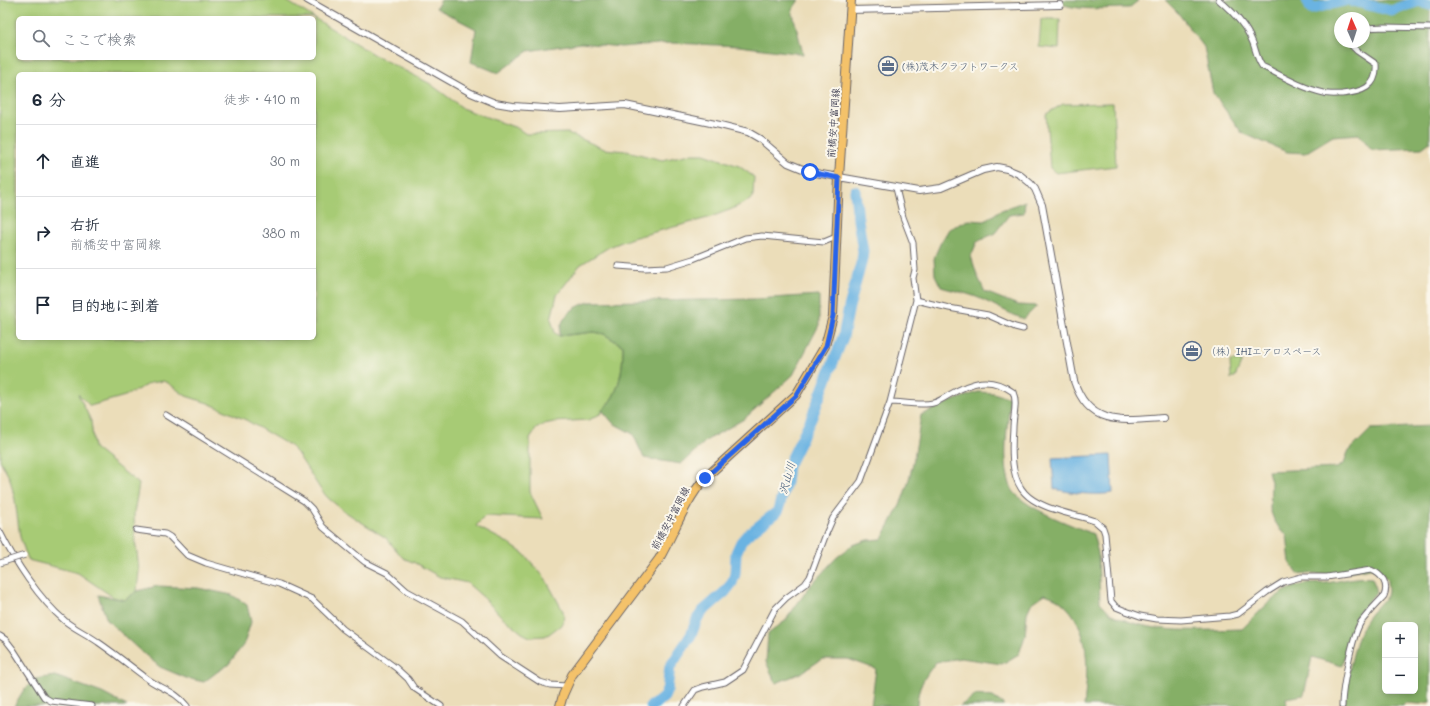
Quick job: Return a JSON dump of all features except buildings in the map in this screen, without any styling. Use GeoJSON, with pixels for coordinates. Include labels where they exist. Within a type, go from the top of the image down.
{"type":"FeatureCollection","features":[{"type":"Feature","properties":{"kind":"main road","name":"前橋安中富岡線"},"geometry":{"type":"LineString","coordinates":[[560,706],[562,695],[572,675],[659,559],[694,491],[705,478],[796,396],[826,346],[833,316],[839,178],[851,0]]}},
{"type":"Feature","properties":{"kind":"street"},"geometry":{"type":"LineString","coordinates":[[307,0],[471,93],[495,103],[513,106],[560,109],[625,105],[720,125],[748,132],[760,139],[788,162],[798,168],[839,178],[896,188],[919,191],[941,188],[978,172],[997,167],[1019,174],[1035,189],[1042,205],[1074,380],[1078,394],[1092,410],[1111,419],[1123,420],[1163,418]]}},
{"type":"Feature","properties":{"kind":"street"},"geometry":{"type":"LineString","coordinates":[[1219,0],[1242,22],[1262,66],[1292,81],[1325,94],[1359,92],[1366,89],[1375,76],[1376,64],[1354,48]]}},
{"type":"Feature","properties":{"kind":"street"},"geometry":{"type":"LineString","coordinates":[[850,10],[1060,5]]}},
{"type":"Feature","properties":{"kind":"street"},"geometry":{"type":"LineString","coordinates":[[1370,28],[1430,28]]}},
{"type":"Feature","properties":{"kind":"street"},"geometry":{"type":"LineString","coordinates":[[684,706],[695,690],[724,682],[743,670],[775,609],[786,598],[805,584],[810,577],[833,518],[861,481],[890,402],[916,300],[913,278],[915,270],[913,243],[903,217],[896,188]]}},
{"type":"Feature","properties":{"kind":"street"},"geometry":{"type":"LineString","coordinates":[[618,266],[645,268],[667,267],[693,260],[745,238],[762,236],[824,242],[836,237]]}},
{"type":"Feature","properties":{"kind":"street"},"geometry":{"type":"LineString","coordinates":[[916,300],[988,315],[1023,329]]}},
{"type":"Feature","properties":{"kind":"street"},"geometry":{"type":"LineString","coordinates":[[890,402],[934,403],[964,386],[979,382],[987,382],[998,385],[1013,392],[1015,396],[1012,441],[1013,468],[1017,482],[1023,493],[1031,500],[1043,506],[1095,521],[1099,524],[1105,534],[1111,601],[1116,607],[1140,616],[1157,620],[1181,620],[1230,616],[1238,614],[1283,582],[1301,577],[1327,577],[1371,570],[1378,572],[1385,582],[1386,591],[1384,596],[1361,622],[1357,631],[1352,645],[1342,695],[1342,706]]}},
{"type":"Feature","properties":{"kind":"street"},"geometry":{"type":"LineString","coordinates":[[166,415],[304,501],[312,509],[323,527],[364,562],[387,573],[407,591],[462,621],[500,656],[540,682],[550,685],[567,686]]}},
{"type":"Feature","properties":{"kind":"street"},"geometry":{"type":"LineString","coordinates":[[136,530],[165,534],[170,537],[187,555],[206,563],[279,584],[312,599],[343,629],[396,668],[408,679],[414,688],[441,706]]}},
{"type":"Feature","properties":{"kind":"street"},"geometry":{"type":"LineString","coordinates":[[0,532],[21,568],[43,599],[55,612],[66,622],[98,642],[155,685],[177,695],[187,706]]}},
{"type":"Feature","properties":{"kind":"street"},"geometry":{"type":"LineString","coordinates":[[0,563],[25,555]]}},
{"type":"Feature","properties":{"kind":"street"},"geometry":{"type":"LineString","coordinates":[[0,636],[6,640],[13,649],[44,697],[50,701],[92,706]]}},
{"type":"Feature","properties":{"kind":"green space"},"geometry":{"type":"Polygon","coordinates":[[[0,0],[285,0],[311,16],[16,16],[16,60],[316,60],[316,19],[376,56],[429,83],[464,109],[517,128],[526,134],[568,133],[604,149],[627,151],[662,160],[690,154],[704,154],[739,166],[754,177],[753,196],[750,200],[708,218],[632,238],[609,247],[580,265],[557,295],[551,319],[555,333],[559,336],[594,332],[604,334],[623,346],[621,372],[617,389],[608,404],[602,410],[602,413],[589,420],[544,424],[536,429],[530,438],[530,492],[543,519],[485,516],[476,526],[508,543],[524,554],[545,578],[563,611],[564,616],[561,625],[545,636],[530,637],[522,633],[500,615],[467,583],[440,577],[403,558],[386,538],[344,511],[328,498],[321,490],[297,453],[290,446],[246,420],[208,403],[186,396],[163,381],[150,383],[125,396],[90,406],[78,394],[91,421],[94,448],[139,484],[134,513],[135,542],[139,571],[137,591],[125,600],[113,597],[78,573],[28,560],[20,537],[15,500],[10,479],[0,460],[0,0]]]}},
{"type":"Feature","properties":{"kind":"green space"},"geometry":{"type":"Polygon","coordinates":[[[441,0],[799,0],[792,10],[803,54],[739,46],[672,43],[621,47],[581,43],[528,51],[498,73],[471,62],[476,29],[436,8],[441,0]]]}},
{"type":"Feature","properties":{"kind":"green space"},"geometry":{"type":"Polygon","coordinates":[[[1063,0],[1139,0],[1129,8],[1096,9],[1064,5],[1063,0]]]}},
{"type":"Feature","properties":{"kind":"green space"},"geometry":{"type":"Polygon","coordinates":[[[1165,0],[1430,0],[1430,142],[1422,148],[1372,150],[1359,134],[1333,136],[1305,153],[1287,152],[1242,133],[1213,93],[1204,47],[1178,13],[1165,0]]]}},
{"type":"Feature","properties":{"kind":"green space"},"geometry":{"type":"Polygon","coordinates":[[[1041,19],[1060,19],[1059,49],[1039,47],[1041,19]]]}},
{"type":"Feature","properties":{"kind":"green space"},"geometry":{"type":"Polygon","coordinates":[[[1113,103],[1116,166],[1056,173],[1050,168],[1046,114],[1063,104],[1113,103]]]}},
{"type":"Feature","properties":{"kind":"green space"},"geometry":{"type":"Polygon","coordinates":[[[1025,201],[1024,213],[1009,215],[995,233],[977,242],[971,256],[977,275],[985,292],[1018,305],[1037,306],[1024,319],[976,297],[941,287],[935,275],[934,258],[949,229],[968,220],[985,221],[999,211],[1025,201]]]}},
{"type":"Feature","properties":{"kind":"green space"},"geometry":{"type":"Polygon","coordinates":[[[819,295],[819,325],[793,375],[744,419],[707,440],[681,464],[644,458],[633,434],[613,423],[602,410],[613,397],[617,389],[621,372],[623,346],[604,334],[594,332],[559,336],[562,323],[568,314],[577,307],[589,302],[755,299],[819,295]]]}},
{"type":"Feature","properties":{"kind":"green space"},"geometry":{"type":"Polygon","coordinates":[[[1230,361],[1242,361],[1235,377],[1231,379],[1230,361]]]}},
{"type":"Feature","properties":{"kind":"green space"},"geometry":{"type":"Polygon","coordinates":[[[978,392],[993,393],[1010,398],[1006,443],[1006,466],[1011,487],[1016,494],[1024,502],[1048,515],[1093,534],[1098,553],[1100,602],[1112,614],[1131,622],[1162,629],[1242,629],[1276,597],[1292,588],[1304,584],[1326,583],[1354,578],[1372,578],[1377,591],[1355,617],[1342,666],[1312,657],[1304,695],[1286,698],[1287,706],[1084,706],[1087,664],[1083,637],[1071,612],[1059,601],[1045,594],[1031,604],[1027,613],[1025,636],[1019,654],[1002,664],[961,658],[936,662],[922,682],[918,694],[917,706],[871,706],[876,669],[848,659],[822,659],[801,673],[776,683],[766,662],[768,634],[785,621],[810,586],[836,558],[853,545],[867,540],[882,539],[898,509],[907,487],[913,463],[921,415],[952,401],[978,392]]]}},
{"type":"Feature","properties":{"kind":"green space"},"geometry":{"type":"Polygon","coordinates":[[[1430,426],[1430,702],[1420,704],[1405,703],[1403,706],[1345,706],[1348,676],[1356,642],[1365,621],[1387,596],[1387,580],[1379,570],[1370,568],[1326,575],[1309,573],[1297,574],[1290,563],[1287,535],[1281,531],[1274,520],[1270,509],[1271,482],[1268,471],[1337,468],[1344,463],[1348,452],[1371,429],[1430,426]]]}},
{"type":"Feature","properties":{"kind":"green space"},"geometry":{"type":"Polygon","coordinates":[[[158,586],[198,588],[232,595],[247,605],[251,622],[244,644],[228,665],[204,682],[186,678],[160,667],[107,620],[98,595],[125,600],[137,591],[158,586]]]}},
{"type":"Feature","properties":{"kind":"green space"},"geometry":{"type":"Polygon","coordinates":[[[55,676],[102,693],[127,706],[14,706],[23,691],[35,679],[55,676]]]}},
{"type":"Feature","properties":{"kind":"green space"},"geometry":{"type":"Polygon","coordinates":[[[976,695],[993,697],[1003,704],[1003,706],[960,706],[976,695]]]}},
{"type":"Feature","properties":{"kind":"water"},"geometry":{"type":"Polygon","coordinates":[[[1111,455],[1113,493],[1084,494],[1054,489],[1052,458],[1111,455]]]}},
{"type":"Feature","properties":{"kind":"waterway"},"geometry":{"type":"LineString","coordinates":[[1307,0],[1311,9],[1348,0]]}},
{"type":"Feature","properties":{"kind":"waterway"},"geometry":{"type":"LineString","coordinates":[[1350,0],[1391,11],[1419,1],[1430,5]]}},
{"type":"Feature","properties":{"kind":"waterway","name":"沢山川"},"geometry":{"type":"LineString","coordinates":[[651,706],[664,697],[667,690],[670,667],[691,635],[697,619],[703,611],[725,592],[732,583],[735,574],[736,553],[741,542],[747,535],[778,511],[786,482],[788,466],[811,419],[843,337],[849,307],[862,260],[863,251],[855,191]]}},
{"type":"Feature","properties":{"kind":"place","name":"(株)茂木クラフトワークス"},"geometry":{"type":"Point","coordinates":[888,66]}},
{"type":"Feature","properties":{"kind":"place","name":"（株）IHIエアロスペース"},"geometry":{"type":"Point","coordinates":[1192,351]}},
{"type":"Feature","properties":{"kind":"route"},"geometry":{"type":"LineString","coordinates":[[705,478],[796,396],[826,346],[833,316],[839,178],[810,172]]}}]}
